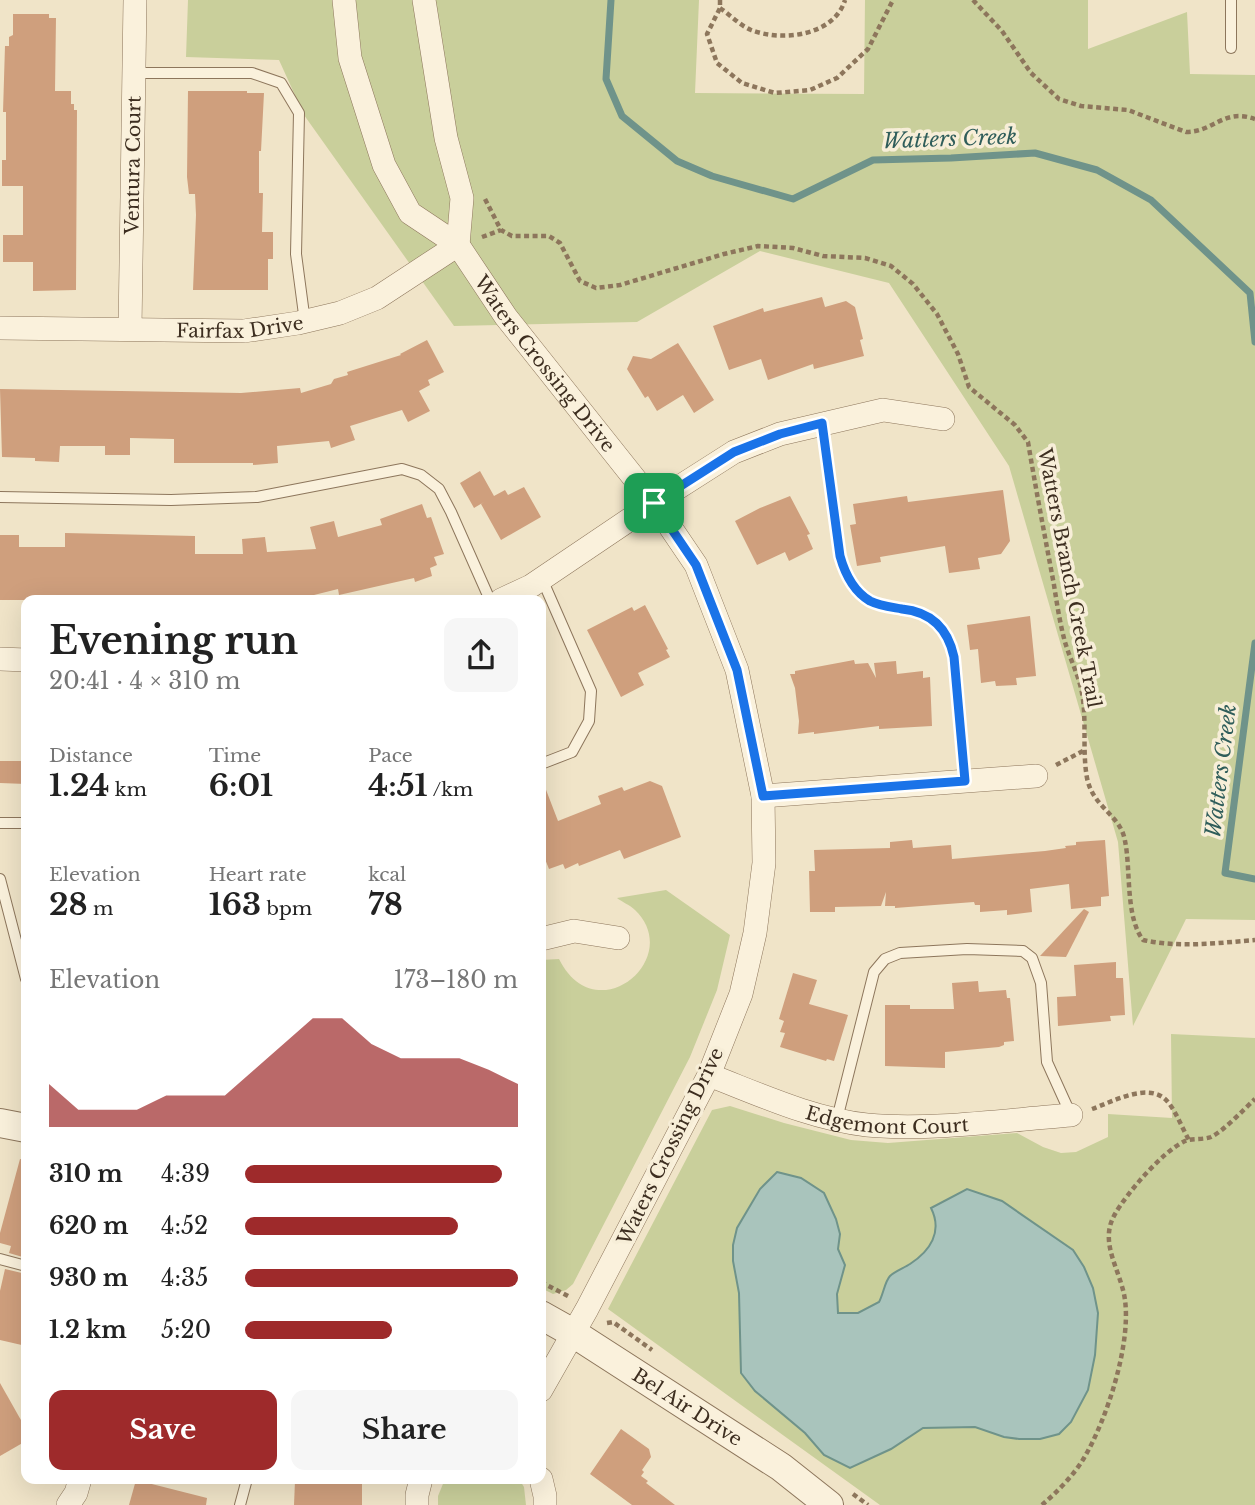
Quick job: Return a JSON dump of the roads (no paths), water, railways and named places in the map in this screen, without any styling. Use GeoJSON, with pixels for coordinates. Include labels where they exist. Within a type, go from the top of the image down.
{"type":"FeatureCollection","features":[{"type":"Feature","properties":{"kind":"street","name":"Ventura Court"},"geometry":{"type":"LineString","coordinates":[[130,329],[135,0]]}},
{"type":"Feature","properties":{"kind":"street","name":"Waters Crossing Drive"},"geometry":{"type":"LineString","coordinates":[[344,0],[350,58],[384,165],[411,214],[458,246],[506,317],[654,503],[696,565],[737,670],[763,796],[764,863],[754,933],[740,993],[709,1075],[587,1309],[546,1381]]}},
{"type":"Feature","properties":{"kind":"street"},"geometry":{"type":"LineString","coordinates":[[424,0],[446,138],[462,198],[458,246]]}},
{"type":"Feature","properties":{"kind":"street","name":"Fairfax Drive"},"geometry":{"type":"LineString","coordinates":[[0,328],[244,331],[305,322],[340,313],[377,298],[458,246]]}},
{"type":"Feature","properties":{"kind":"street"},"geometry":{"type":"LineString","coordinates":[[511,595],[542,579],[734,452],[780,434],[883,410],[943,419]]}},
{"type":"Feature","properties":{"kind":"street"},"geometry":{"type":"LineString","coordinates":[[0,659],[21,660]]}},
{"type":"Feature","properties":{"kind":"street"},"geometry":{"type":"LineString","coordinates":[[763,796],[1036,776]]}},
{"type":"Feature","properties":{"kind":"street"},"geometry":{"type":"LineString","coordinates":[[546,938],[574,931],[618,938]]}},
{"type":"Feature","properties":{"kind":"street","name":"Edgemont Court"},"geometry":{"type":"LineString","coordinates":[[709,1075],[791,1108],[866,1125],[909,1127],[1071,1115]]}},
{"type":"Feature","properties":{"kind":"street"},"geometry":{"type":"LineString","coordinates":[[0,1123],[21,1127]]}},
{"type":"Feature","properties":{"kind":"street","name":"Bel Air Drive"},"geometry":{"type":"LineString","coordinates":[[546,1318],[573,1332],[781,1467],[829,1505]]}},
{"type":"Feature","properties":{"kind":"street"},"geometry":{"type":"LineString","coordinates":[[68,1505],[79,1484]]}},
{"type":"Feature","properties":{"kind":"street"},"geometry":{"type":"LineString","coordinates":[[417,1505],[420,1484]]}},
{"type":"Feature","properties":{"kind":"street"},"geometry":{"type":"LineString","coordinates":[[542,1484],[545,1505]]}},
{"type":"Feature","properties":{"kind":"lane"},"geometry":{"type":"LineString","coordinates":[[1231,0],[1231,48]]}},
{"type":"Feature","properties":{"kind":"lane"},"geometry":{"type":"LineString","coordinates":[[134,73],[252,73],[281,83],[299,113],[296,254],[305,322]]}},
{"type":"Feature","properties":{"kind":"lane"},"geometry":{"type":"LineString","coordinates":[[822,423],[840,556],[845,573],[855,589],[870,601],[887,607],[920,612],[933,619],[944,630],[951,643],[965,781]]}},
{"type":"Feature","properties":{"kind":"lane"},"geometry":{"type":"LineString","coordinates":[[0,498],[171,500],[257,497],[402,469],[421,475],[439,489],[452,512],[488,595]]}},
{"type":"Feature","properties":{"kind":"lane"},"geometry":{"type":"LineString","coordinates":[[542,579],[591,691],[589,722],[572,752],[546,762]]}},
{"type":"Feature","properties":{"kind":"lane"},"geometry":{"type":"LineString","coordinates":[[0,822],[21,823]]}},
{"type":"Feature","properties":{"kind":"lane"},"geometry":{"type":"LineString","coordinates":[[0,879],[21,960]]}},
{"type":"Feature","properties":{"kind":"lane"},"geometry":{"type":"LineString","coordinates":[[837,1119],[874,972],[885,959],[900,953],[967,949],[1023,951],[1032,958],[1041,983],[1047,1062],[1071,1115]]}},
{"type":"Feature","properties":{"kind":"lane"},"geometry":{"type":"LineString","coordinates":[[0,1259],[21,1265]]}},
{"type":"Feature","properties":{"kind":"lane"},"geometry":{"type":"LineString","coordinates":[[240,1505],[246,1484]]}},
{"type":"Feature","properties":{"kind":"water"},"geometry":{"type":"Polygon","coordinates":[[[777,1172],[801,1178],[824,1193],[836,1219],[840,1234],[838,1249],[845,1265],[837,1294],[838,1313],[858,1313],[879,1302],[890,1276],[917,1259],[929,1247],[936,1225],[931,1208],[967,1189],[1002,1201],[1073,1250],[1093,1288],[1098,1313],[1095,1355],[1088,1390],[1071,1422],[1059,1434],[1040,1439],[1004,1437],[975,1427],[923,1428],[891,1449],[850,1468],[824,1455],[805,1433],[755,1391],[741,1373],[739,1293],[733,1245],[737,1228],[760,1189],[777,1172]]]}},
{"type":"Feature","properties":{"kind":"waterway","name":"Watters Creek"},"geometry":{"type":"LineString","coordinates":[[611,0],[606,79],[622,116],[677,161],[712,176],[793,199],[873,160],[1035,153],[1097,170],[1151,200],[1250,293],[1255,342]]}},
{"type":"Feature","properties":{"kind":"waterway","name":"Watters Creek"},"geometry":{"type":"LineString","coordinates":[[1255,643],[1225,873],[1255,879]]}}]}
